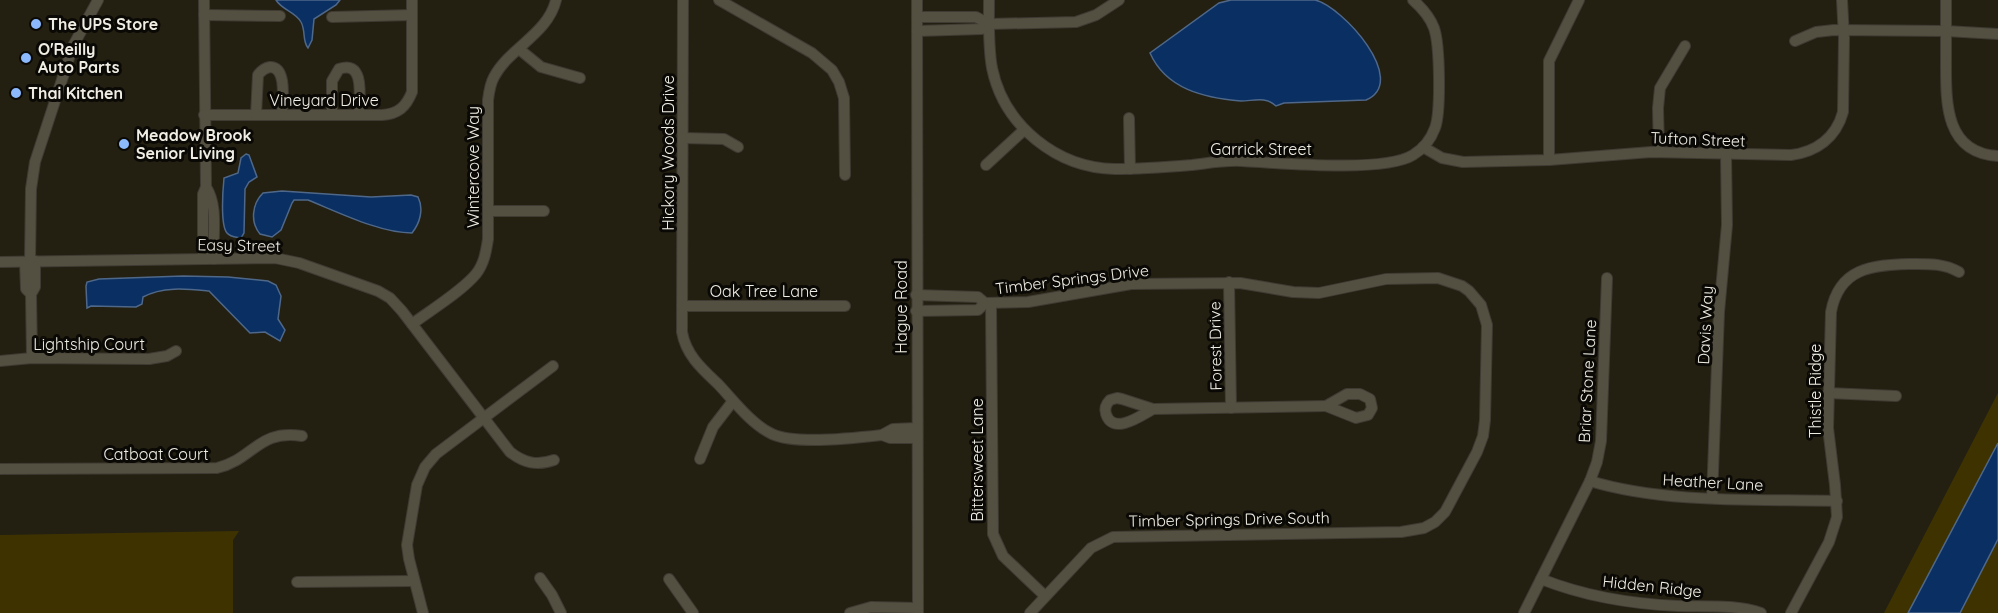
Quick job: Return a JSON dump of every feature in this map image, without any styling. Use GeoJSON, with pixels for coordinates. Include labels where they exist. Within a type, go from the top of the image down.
{"type":"FeatureCollection","features":[{"type":"Feature","properties":{"kind":"street"},"geometry":{"type":"LineString","coordinates":[[32,358],[31,294],[26,289],[30,262],[31,189],[36,162],[73,46],[98,0]]}},
{"type":"Feature","properties":{"kind":"street"},"geometry":{"type":"LineString","coordinates":[[204,0],[206,187],[213,204],[209,259]]}},
{"type":"Feature","properties":{"kind":"street","name":"Vineyard Drive"},"geometry":{"type":"LineString","coordinates":[[204,115],[359,115],[392,113],[403,108],[412,86],[412,0]]}},
{"type":"Feature","properties":{"kind":"street","name":"Wintercove Way"},"geometry":{"type":"LineString","coordinates":[[412,324],[475,275],[485,257],[488,211],[489,91],[498,70],[549,17],[556,0]]}},
{"type":"Feature","properties":{"kind":"street","name":"Hickory Woods Drive"},"geometry":{"type":"LineString","coordinates":[[683,0],[682,306],[683,338],[689,354],[760,427],[778,436],[855,438],[882,435],[893,429],[916,433]]}},
{"type":"Feature","properties":{"kind":"street"},"geometry":{"type":"LineString","coordinates":[[719,0],[812,53],[831,70],[839,82],[844,98],[845,175]]}},
{"type":"Feature","properties":{"kind":"street","name":"Hague Road"},"geometry":{"type":"LineString","coordinates":[[916,0],[918,610]]}},
{"type":"Feature","properties":{"kind":"street","name":"Garrick Street"},"geometry":{"type":"LineString","coordinates":[[989,0],[991,59],[995,79],[1006,106],[1024,130],[1056,154],[1077,163],[1101,168],[1130,169],[1235,160],[1330,165],[1389,163],[1411,157],[1423,147]]}},
{"type":"Feature","properties":{"kind":"street"},"geometry":{"type":"LineString","coordinates":[[917,17],[976,17],[989,24],[1076,22],[1096,15],[1119,0]]}},
{"type":"Feature","properties":{"kind":"street"},"geometry":{"type":"LineString","coordinates":[[1413,0],[1431,21],[1437,47],[1437,122],[1432,135],[1423,147]]}},
{"type":"Feature","properties":{"kind":"street"},"geometry":{"type":"LineString","coordinates":[[1549,160],[1549,61],[1579,0]]}},
{"type":"Feature","properties":{"kind":"street","name":"Tufton Street"},"geometry":{"type":"LineString","coordinates":[[1423,147],[1438,157],[1454,162],[1549,160],[1659,152],[1798,154],[1819,146],[1830,137],[1843,112],[1842,0]]}},
{"type":"Feature","properties":{"kind":"street"},"geometry":{"type":"LineString","coordinates":[[1946,0],[1946,103],[1952,125],[1967,145],[1984,154],[1998,156]]}},
{"type":"Feature","properties":{"kind":"street"},"geometry":{"type":"LineString","coordinates":[[204,15],[280,16]]}},
{"type":"Feature","properties":{"kind":"street"},"geometry":{"type":"LineString","coordinates":[[332,17],[412,15]]}},
{"type":"Feature","properties":{"kind":"street"},"geometry":{"type":"LineString","coordinates":[[917,31],[982,29],[989,24]]}},
{"type":"Feature","properties":{"kind":"street"},"geometry":{"type":"LineString","coordinates":[[1795,41],[1816,32],[1844,30],[1998,34]]}},
{"type":"Feature","properties":{"kind":"street"},"geometry":{"type":"LineString","coordinates":[[1659,152],[1660,88],[1685,46]]}},
{"type":"Feature","properties":{"kind":"street"},"geometry":{"type":"LineString","coordinates":[[519,49],[541,67],[580,78]]}},
{"type":"Feature","properties":{"kind":"street"},"geometry":{"type":"LineString","coordinates":[[256,115],[258,75],[265,68],[271,67],[281,75],[282,115]]}},
{"type":"Feature","properties":{"kind":"street"},"geometry":{"type":"LineString","coordinates":[[332,115],[332,81],[339,69],[347,67],[355,71],[359,78],[359,115]]}},
{"type":"Feature","properties":{"kind":"street"},"geometry":{"type":"LineString","coordinates":[[1129,118],[1130,169]]}},
{"type":"Feature","properties":{"kind":"street"},"geometry":{"type":"LineString","coordinates":[[986,165],[1024,130]]}},
{"type":"Feature","properties":{"kind":"street"},"geometry":{"type":"LineString","coordinates":[[683,138],[724,139],[738,147]]}},
{"type":"Feature","properties":{"kind":"street","name":"Davis Way"},"geometry":{"type":"LineString","coordinates":[[1713,498],[1719,312],[1727,225],[1726,154]]}},
{"type":"Feature","properties":{"kind":"street"},"geometry":{"type":"LineString","coordinates":[[488,211],[544,211]]}},
{"type":"Feature","properties":{"kind":"street","name":"Easy Street"},"geometry":{"type":"LineString","coordinates":[[0,262],[275,258],[299,263],[383,293],[395,302],[504,446],[523,461],[539,464],[554,460]]}},
{"type":"Feature","properties":{"kind":"street","name":"Thistle Ridge"},"geometry":{"type":"LineString","coordinates":[[1791,613],[1833,531],[1837,517],[1828,429],[1828,393],[1831,312],[1837,293],[1846,281],[1865,269],[1883,264],[1934,264],[1959,272]]}},
{"type":"Feature","properties":{"kind":"street","name":"Timber Springs Drive"},"geometry":{"type":"LineString","coordinates":[[916,311],[978,310],[988,304],[1028,302],[1122,285],[1228,282],[1312,293],[1386,279],[1438,278],[1462,286],[1476,299],[1484,312],[1487,325],[1485,420],[1481,444],[1450,505]]}},
{"type":"Feature","properties":{"kind":"street","name":"Briar Stone Lane"},"geometry":{"type":"LineString","coordinates":[[1524,613],[1590,481],[1597,462],[1601,441],[1607,278]]}},
{"type":"Feature","properties":{"kind":"street","name":"Forest Drive"},"geometry":{"type":"LineString","coordinates":[[1228,282],[1231,408]]}},
{"type":"Feature","properties":{"kind":"street","name":"Timber Springs Drive"},"geometry":{"type":"LineString","coordinates":[[916,294],[978,297],[988,304]]}},
{"type":"Feature","properties":{"kind":"street","name":"Bittersweet Lane"},"geometry":{"type":"LineString","coordinates":[[988,304],[993,534],[1003,556],[1045,596]]}},
{"type":"Feature","properties":{"kind":"street","name":"Oak Tree Lane"},"geometry":{"type":"LineString","coordinates":[[682,306],[845,306]]}},
{"type":"Feature","properties":{"kind":"street","name":"Lightship Court"},"geometry":{"type":"LineString","coordinates":[[0,360],[149,359],[167,356],[176,351]]}},
{"type":"Feature","properties":{"kind":"street"},"geometry":{"type":"LineString","coordinates":[[423,613],[407,545],[416,492],[425,467],[436,454],[554,366]]}},
{"type":"Feature","properties":{"kind":"street"},"geometry":{"type":"LineString","coordinates":[[1828,393],[1896,396]]}},
{"type":"Feature","properties":{"kind":"street"},"geometry":{"type":"LineString","coordinates":[[700,459],[713,427],[733,400]]}},
{"type":"Feature","properties":{"kind":"street","name":"Forest Drive"},"geometry":{"type":"LineString","coordinates":[[1153,409],[1326,406]]}},
{"type":"Feature","properties":{"kind":"street","name":"Catboat Court"},"geometry":{"type":"LineString","coordinates":[[0,470],[217,468],[238,461],[270,437],[287,434],[302,436]]}},
{"type":"Feature","properties":{"kind":"street","name":"Heather Lane"},"geometry":{"type":"LineString","coordinates":[[1590,481],[1605,486],[1663,495],[1837,501]]}},
{"type":"Feature","properties":{"kind":"street","name":"Timber Springs Drive South"},"geometry":{"type":"LineString","coordinates":[[1030,613],[1091,548],[1113,537],[1411,531],[1435,522],[1450,505]]}},
{"type":"Feature","properties":{"kind":"street"},"geometry":{"type":"LineString","coordinates":[[540,578],[561,613]]}},
{"type":"Feature","properties":{"kind":"street"},"geometry":{"type":"LineString","coordinates":[[669,579],[693,613]]}},
{"type":"Feature","properties":{"kind":"street","name":"Hidden Ridge"},"geometry":{"type":"LineString","coordinates":[[1541,579],[1577,592],[1635,602],[1747,609],[1761,613]]}},
{"type":"Feature","properties":{"kind":"street"},"geometry":{"type":"LineString","coordinates":[[297,582],[414,581]]}},
{"type":"Feature","properties":{"kind":"street"},"geometry":{"type":"LineString","coordinates":[[850,613],[871,607],[918,610]]}},
{"type":"Feature","properties":{"kind":"shaded area"},"geometry":{"type":"Polygon","coordinates":[[[1998,393],[1998,613],[1884,613],[1998,393]]]}},
{"type":"Feature","properties":{"kind":"shaded area"},"geometry":{"type":"Polygon","coordinates":[[[239,531],[233,540],[233,613],[0,613],[0,535],[239,531]]]}},
{"type":"Feature","properties":{"kind":"water"},"geometry":{"type":"Polygon","coordinates":[[[276,0],[340,0],[314,19],[312,40],[308,48],[299,19],[276,0]]]}},
{"type":"Feature","properties":{"kind":"water"},"geometry":{"type":"Polygon","coordinates":[[[1231,0],[1315,0],[1327,5],[1355,29],[1367,45],[1376,62],[1380,77],[1378,90],[1366,100],[1284,103],[1276,106],[1264,100],[1241,101],[1213,97],[1176,83],[1157,65],[1150,53],[1219,3],[1231,0]]]}},
{"type":"Feature","properties":{"kind":"water"},"geometry":{"type":"Polygon","coordinates":[[[246,154],[249,155],[257,177],[249,182],[245,189],[244,233],[241,238],[233,237],[225,229],[223,190],[224,178],[238,173],[241,158],[246,154]]]}},
{"type":"Feature","properties":{"kind":"water"},"geometry":{"type":"Polygon","coordinates":[[[282,191],[371,197],[411,195],[418,197],[421,206],[420,216],[412,233],[400,232],[359,221],[308,200],[294,200],[281,230],[272,237],[260,234],[254,219],[256,202],[263,193],[282,191]]]}},
{"type":"Feature","properties":{"kind":"water"},"geometry":{"type":"Polygon","coordinates":[[[228,277],[268,281],[276,285],[281,296],[278,319],[285,330],[280,341],[265,332],[250,333],[209,291],[184,289],[159,291],[143,297],[142,304],[136,307],[91,306],[87,308],[87,282],[99,279],[228,277]]]}},
{"type":"Feature","properties":{"kind":"water"},"geometry":{"type":"Polygon","coordinates":[[[1998,443],[1998,539],[1960,613],[1908,613],[1998,443]]]}},
{"type":"Feature","properties":{"kind":"place","name":"The UPS Store"},"geometry":{"type":"Point","coordinates":[36,24]}},
{"type":"Feature","properties":{"kind":"place","name":"O'Reilly Auto Parts"},"geometry":{"type":"Point","coordinates":[26,58]}},
{"type":"Feature","properties":{"kind":"place","name":"Thai Kitchen"},"geometry":{"type":"Point","coordinates":[16,93]}},
{"type":"Feature","properties":{"kind":"place","name":"Meadow Brook Senior Living"},"geometry":{"type":"Point","coordinates":[124,144]}}]}
